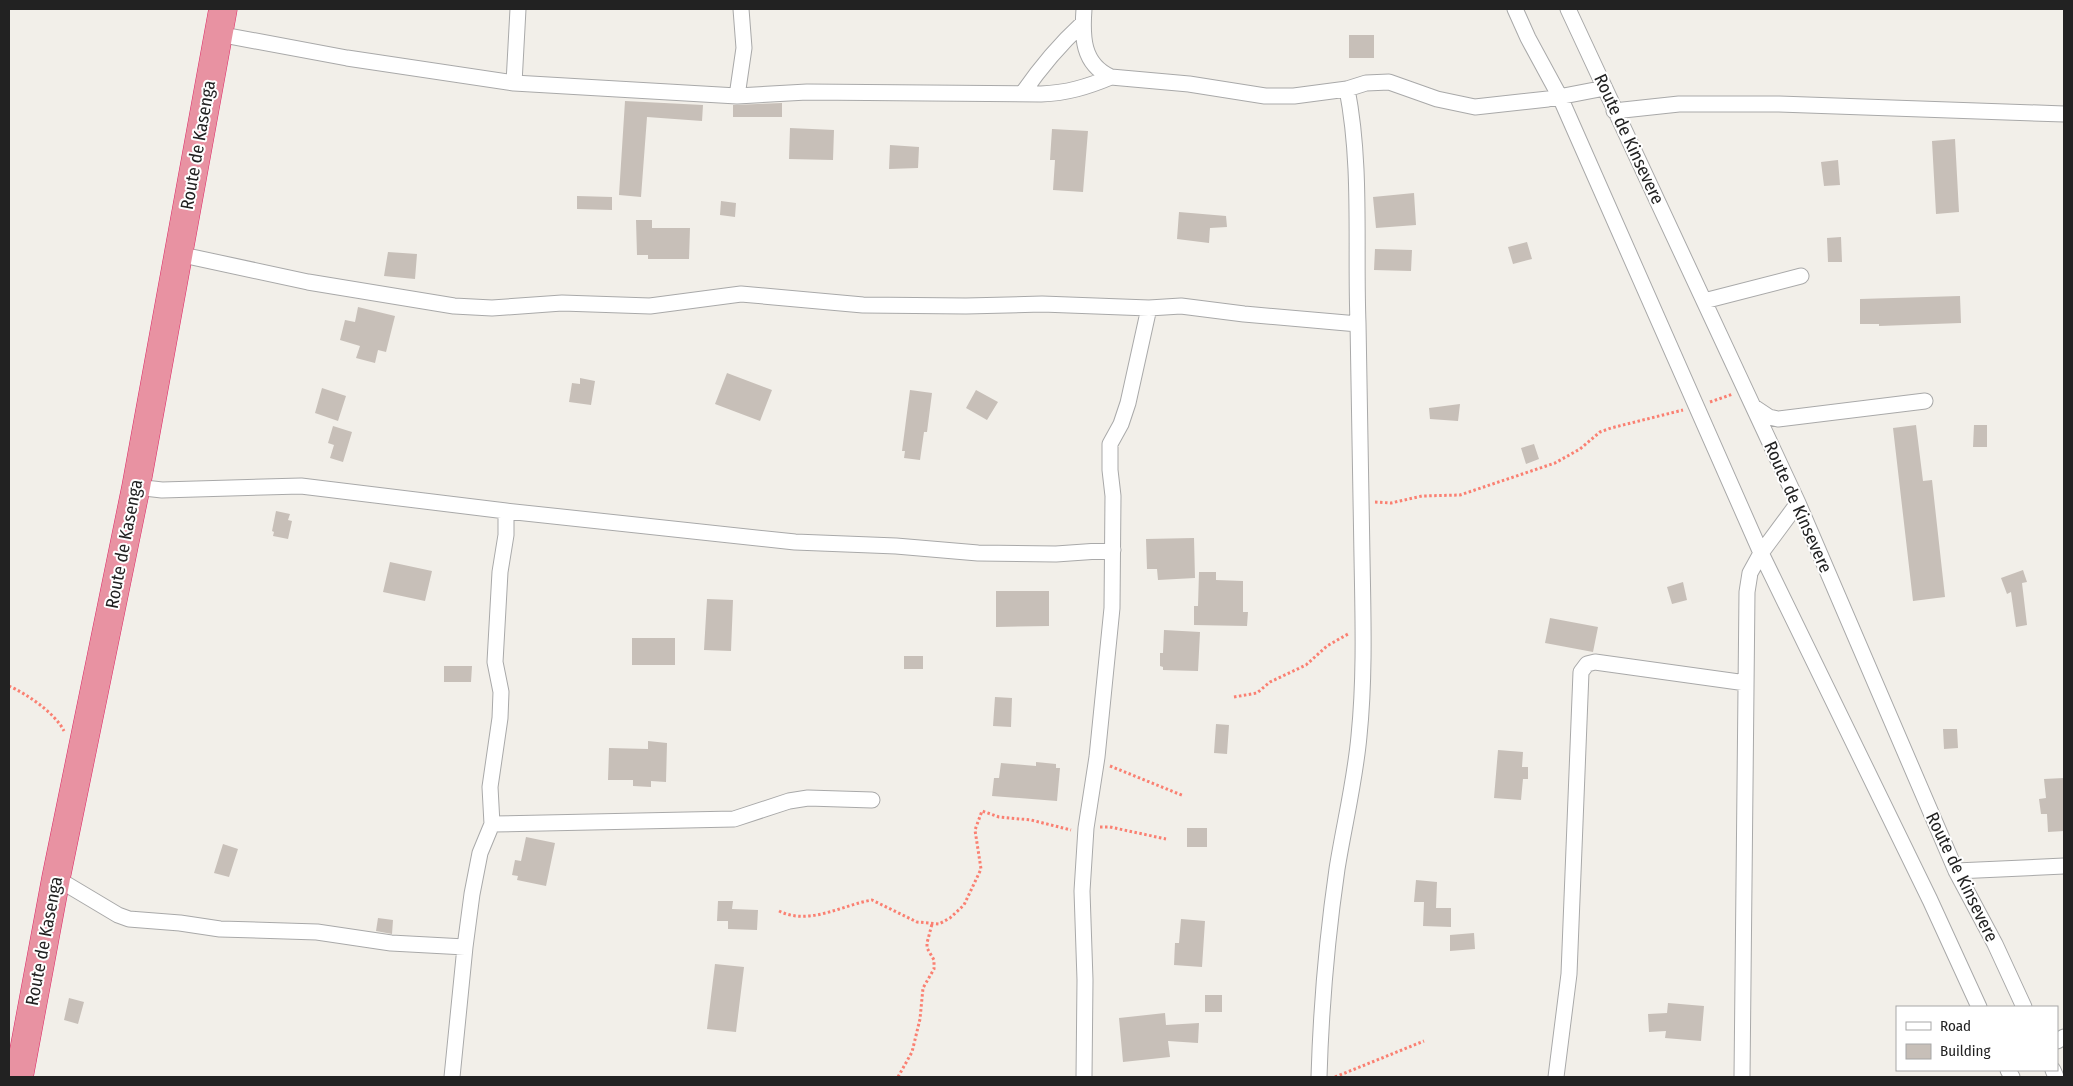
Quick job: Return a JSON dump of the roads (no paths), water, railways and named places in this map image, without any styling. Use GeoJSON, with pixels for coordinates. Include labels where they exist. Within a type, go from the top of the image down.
{"type":"FeatureCollection","features":[{"type":"Feature","properties":{"kind":"highway","name":"Route de Kasenga"},"geometry":{"type":"LineString","coordinates":[[19,1077],[56,878],[136,487],[221,22]]}},
{"type":"Feature","properties":{"kind":"street"},"geometry":{"type":"LineString","coordinates":[[514,83],[518,9]]}},
{"type":"Feature","properties":{"kind":"street"},"geometry":{"type":"LineString","coordinates":[[737,96],[744,48],[741,9]]}},
{"type":"Feature","properties":{"kind":"street"},"geometry":{"type":"LineString","coordinates":[[1084,9],[1082,24],[1086,50],[1091,62],[1099,72],[1111,77],[1189,84],[1265,96],[1294,96],[1389,82],[1436,100],[1475,107],[1500,106],[1605,88]]}},
{"type":"Feature","properties":{"kind":"street"},"geometry":{"type":"LineString","coordinates":[[1516,9],[1528,38],[1560,97],[1761,553],[1926,891],[1980,1006]]}},
{"type":"Feature","properties":{"kind":"street","name":"Route de Kinsevere"},"geometry":{"type":"LineString","coordinates":[[1568,9],[1798,503],[1956,872],[1995,944],[2024,1006]]}},
{"type":"Feature","properties":{"kind":"street"},"geometry":{"type":"LineString","coordinates":[[221,22],[347,58],[514,83],[737,96],[808,92],[1022,94],[1065,93],[1086,88],[1111,77]]}},
{"type":"Feature","properties":{"kind":"street"},"geometry":{"type":"LineString","coordinates":[[1022,94],[1036,73],[1082,24]]}},
{"type":"Feature","properties":{"kind":"street"},"geometry":{"type":"LineString","coordinates":[[1318,1077],[1320,1021],[1330,921],[1359,737],[1362,688],[1362,502],[1357,176],[1352,115],[1347,89]]}},
{"type":"Feature","properties":{"kind":"street"},"geometry":{"type":"LineString","coordinates":[[1614,111],[1679,104],[1779,104],[2064,114]]}},
{"type":"Feature","properties":{"kind":"street"},"geometry":{"type":"LineString","coordinates":[[178,254],[344,289],[417,301],[483,308],[562,303],[650,306],[740,294],[863,305],[1052,304],[1149,308],[1181,306],[1244,314],[1358,324]]}},
{"type":"Feature","properties":{"kind":"street"},"geometry":{"type":"LineString","coordinates":[[1704,301],[1801,276]]}},
{"type":"Feature","properties":{"kind":"street"},"geometry":{"type":"LineString","coordinates":[[1084,1077],[1085,980],[1082,891],[1086,828],[1097,758],[1112,608],[1113,496],[1110,444],[1121,424],[1128,404],[1149,308]]}},
{"type":"Feature","properties":{"kind":"street"},"geometry":{"type":"LineString","coordinates":[[1754,407],[1769,417],[1778,419],[1925,401]]}},
{"type":"Feature","properties":{"kind":"street"},"geometry":{"type":"LineString","coordinates":[[136,487],[170,490],[301,486],[506,511],[795,542],[896,546],[978,554],[1056,554],[1113,550]]}},
{"type":"Feature","properties":{"kind":"street"},"geometry":{"type":"LineString","coordinates":[[1742,1077],[1747,592],[1750,573],[1761,553],[1798,503]]}},
{"type":"Feature","properties":{"kind":"street"},"geometry":{"type":"LineString","coordinates":[[452,1077],[465,947],[480,853],[492,824],[490,787],[500,718],[501,692],[495,662],[500,572],[506,535],[506,511]]}},
{"type":"Feature","properties":{"kind":"street"},"geometry":{"type":"LineString","coordinates":[[1556,1077],[1569,974],[1581,672],[1587,664],[1595,662],[1746,684]]}},
{"type":"Feature","properties":{"kind":"street"},"geometry":{"type":"LineString","coordinates":[[492,824],[734,819],[789,801],[808,798],[872,800]]}},
{"type":"Feature","properties":{"kind":"street"},"geometry":{"type":"LineString","coordinates":[[1956,872],[2064,866]]}},
{"type":"Feature","properties":{"kind":"street"},"geometry":{"type":"LineString","coordinates":[[56,878],[118,915],[129,919],[180,923],[220,929],[317,932],[391,942],[465,947]]}}]}
